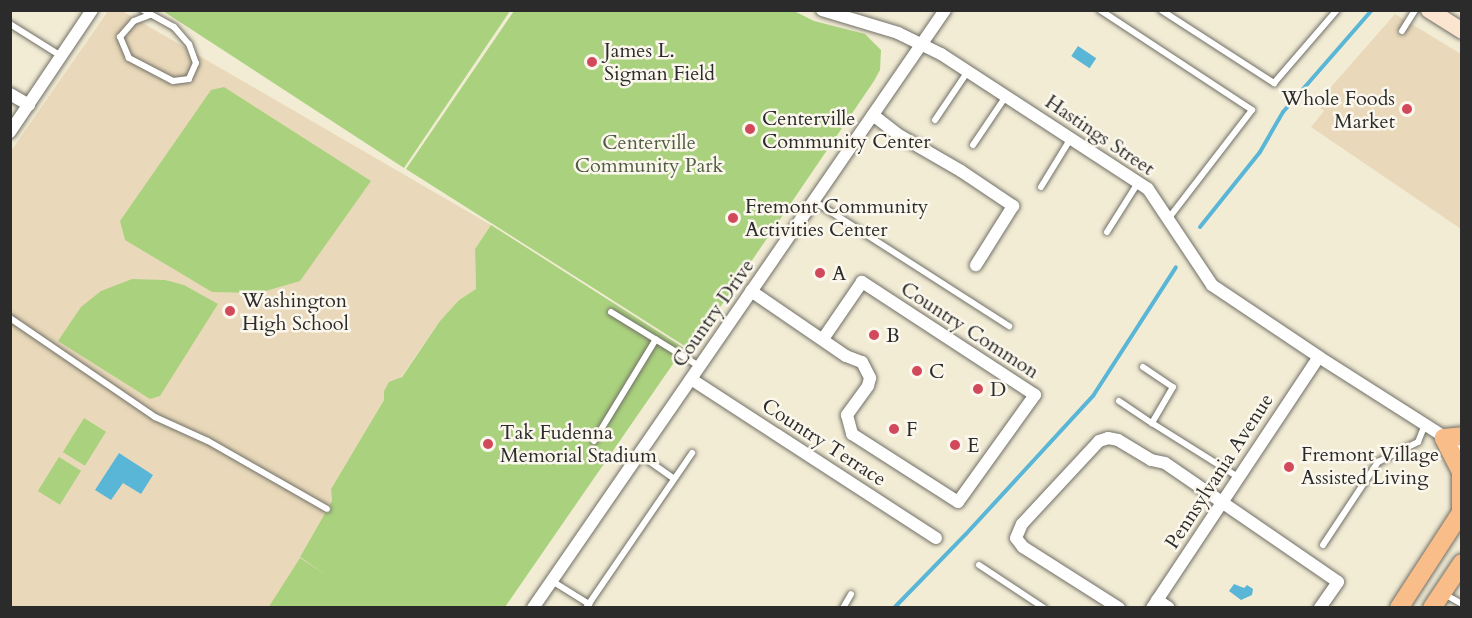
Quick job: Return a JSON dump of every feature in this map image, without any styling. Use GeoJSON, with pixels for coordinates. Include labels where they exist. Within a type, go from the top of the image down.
{"type":"FeatureCollection","features":[{"type":"Feature","properties":{"kind":"main road"},"geometry":{"type":"LineString","coordinates":[[1429,10],[1461,31]]}},
{"type":"Feature","properties":{"kind":"main road"},"geometry":{"type":"LineString","coordinates":[[1399,608],[1461,511],[1461,472],[1453,437]]}},
{"type":"Feature","properties":{"kind":"main road"},"geometry":{"type":"LineString","coordinates":[[1437,600],[1461,563]]}},
{"type":"Feature","properties":{"kind":"street"},"geometry":{"type":"LineString","coordinates":[[10,132],[92,10]]}},
{"type":"Feature","properties":{"kind":"street","name":"Hastings Street"},"geometry":{"type":"LineString","coordinates":[[822,10],[897,33],[941,54],[1138,182],[1148,189],[1212,285],[1425,425],[1453,437],[1461,448]]}},
{"type":"Feature","properties":{"kind":"street","name":"Country Drive"},"geometry":{"type":"LineString","coordinates":[[533,608],[945,10]]}},
{"type":"Feature","properties":{"kind":"street"},"geometry":{"type":"LineString","coordinates":[[10,94],[29,105]]}},
{"type":"Feature","properties":{"kind":"street"},"geometry":{"type":"LineString","coordinates":[[873,115],[897,134],[961,171],[1013,206],[976,265]]}},
{"type":"Feature","properties":{"kind":"street","name":"Country Common"},"geometry":{"type":"LineString","coordinates":[[824,339],[862,282],[1035,395],[958,502]]}},
{"type":"Feature","properties":{"kind":"street","name":"Country Terrace"},"geometry":{"type":"LineString","coordinates":[[752,291],[846,356],[862,362],[870,378],[868,386],[847,415],[852,434],[958,502]]}},
{"type":"Feature","properties":{"kind":"street","name":"Pennsylvania Avenue"},"geometry":{"type":"LineString","coordinates":[[1155,604],[1319,357]]}},
{"type":"Feature","properties":{"kind":"street","name":"Country Terrace"},"geometry":{"type":"LineString","coordinates":[[691,379],[936,538]]}},
{"type":"Feature","properties":{"kind":"street"},"geometry":{"type":"LineString","coordinates":[[1119,608],[1023,548],[1016,538],[1022,524],[1099,441],[1108,438],[1118,440],[1151,460],[1165,463],[1338,582],[1320,608]]}},
{"type":"Feature","properties":{"kind":"street"},"geometry":{"type":"LineString","coordinates":[[1155,604],[1169,608]]}},
{"type":"Feature","properties":{"kind":"lane"},"geometry":{"type":"LineString","coordinates":[[143,10],[174,27],[189,44],[196,63],[189,79],[172,81],[129,58],[120,37],[134,21],[150,15]]}},
{"type":"Feature","properties":{"kind":"lane"},"geometry":{"type":"LineString","coordinates":[[1100,10],[1251,110],[1168,219]]}},
{"type":"Feature","properties":{"kind":"lane"},"geometry":{"type":"LineString","coordinates":[[1161,10],[1274,83],[1337,10]]}},
{"type":"Feature","properties":{"kind":"lane"},"geometry":{"type":"LineString","coordinates":[[1402,31],[1415,10]]}},
{"type":"Feature","properties":{"kind":"lane"},"geometry":{"type":"LineString","coordinates":[[10,24],[62,57]]}},
{"type":"Feature","properties":{"kind":"lane"},"geometry":{"type":"LineString","coordinates":[[934,120],[968,71]]}},
{"type":"Feature","properties":{"kind":"lane"},"geometry":{"type":"LineString","coordinates":[[973,145],[1006,96]]}},
{"type":"Feature","properties":{"kind":"lane"},"geometry":{"type":"LineString","coordinates":[[1041,187],[1071,138]]}},
{"type":"Feature","properties":{"kind":"lane"},"geometry":{"type":"LineString","coordinates":[[1107,232],[1138,182]]}},
{"type":"Feature","properties":{"kind":"lane"},"geometry":{"type":"LineString","coordinates":[[814,200],[1009,326]]}},
{"type":"Feature","properties":{"kind":"lane"},"geometry":{"type":"LineString","coordinates":[[612,312],[699,367]]}},
{"type":"Feature","properties":{"kind":"lane"},"geometry":{"type":"LineString","coordinates":[[10,318],[155,417],[208,441],[327,509]]}},
{"type":"Feature","properties":{"kind":"lane"},"geometry":{"type":"LineString","coordinates":[[594,441],[656,339]]}},
{"type":"Feature","properties":{"kind":"lane"},"geometry":{"type":"LineString","coordinates":[[1143,367],[1173,387],[1152,423]]}},
{"type":"Feature","properties":{"kind":"lane"},"geometry":{"type":"LineString","coordinates":[[1119,401],[1238,477]]}},
{"type":"Feature","properties":{"kind":"lane"},"geometry":{"type":"LineString","coordinates":[[1323,546],[1378,462],[1418,442],[1425,425]]}},
{"type":"Feature","properties":{"kind":"lane"},"geometry":{"type":"LineString","coordinates":[[552,580],[588,606],[692,453]]}},
{"type":"Feature","properties":{"kind":"lane"},"geometry":{"type":"LineString","coordinates":[[639,454],[673,478]]}},
{"type":"Feature","properties":{"kind":"lane"},"geometry":{"type":"LineString","coordinates":[[979,566],[1044,608]]}},
{"type":"Feature","properties":{"kind":"lane"},"geometry":{"type":"LineString","coordinates":[[843,608],[851,594]]}},
{"type":"Feature","properties":{"kind":"lane"},"geometry":{"type":"LineString","coordinates":[[1437,600],[1461,604]]}},
{"type":"Feature","properties":{"kind":"shaded area","name":"Washington High School"},"geometry":{"type":"Polygon","coordinates":[[[108,11],[122,11],[491,225],[475,249],[476,289],[459,300],[440,321],[401,377],[384,391],[384,400],[331,489],[332,501],[300,557],[376,607],[11,608],[11,151],[108,11]]]}},
{"type":"Feature","properties":{"kind":"shaded area"},"geometry":{"type":"Polygon","coordinates":[[[1395,14],[1461,54],[1461,229],[1311,127],[1324,111],[1316,104],[1395,14]]]}},
{"type":"Feature","properties":{"kind":"green space"},"geometry":{"type":"Polygon","coordinates":[[[163,11],[510,11],[404,168],[163,11]]]}},
{"type":"Feature","properties":{"kind":"green space","name":"Centerville Community Park"},"geometry":{"type":"Polygon","coordinates":[[[514,11],[794,11],[814,21],[865,34],[881,50],[880,70],[874,81],[691,350],[406,169],[514,11]]]}},
{"type":"Feature","properties":{"kind":"green space"},"geometry":{"type":"Polygon","coordinates":[[[224,87],[371,181],[300,281],[259,293],[212,292],[125,240],[120,221],[211,90],[224,87]]]}},
{"type":"Feature","properties":{"kind":"green space","name":"Tak Fudenna Memorial Stadium"},"geometry":{"type":"Polygon","coordinates":[[[491,225],[684,348],[505,607],[268,608],[300,558],[326,575],[300,557],[332,501],[331,489],[384,400],[384,391],[389,382],[402,377],[440,321],[459,300],[476,289],[475,249],[491,225]]]}},
{"type":"Feature","properties":{"kind":"green space"},"geometry":{"type":"Polygon","coordinates":[[[132,279],[165,280],[184,285],[218,304],[160,396],[150,399],[58,341],[81,307],[101,291],[132,279]]]}},
{"type":"Feature","properties":{"kind":"green space"},"geometry":{"type":"Polygon","coordinates":[[[84,418],[106,432],[85,466],[63,452],[84,418]]]}},
{"type":"Feature","properties":{"kind":"green space"},"geometry":{"type":"Polygon","coordinates":[[[59,457],[81,471],[60,505],[38,491],[59,457]]]}},
{"type":"Feature","properties":{"kind":"water"},"geometry":{"type":"Polygon","coordinates":[[[1078,46],[1096,58],[1090,68],[1071,56],[1078,46]]]}},
{"type":"Feature","properties":{"kind":"water"},"geometry":{"type":"Polygon","coordinates":[[[119,453],[153,475],[141,494],[123,483],[111,500],[95,490],[119,453]]]}},
{"type":"Feature","properties":{"kind":"water"},"geometry":{"type":"Polygon","coordinates":[[[1234,584],[1244,588],[1247,585],[1253,589],[1252,595],[1241,600],[1229,591],[1234,584]]]}},
{"type":"Feature","properties":{"kind":"waterway"},"geometry":{"type":"LineString","coordinates":[[1200,227],[1260,152],[1283,112],[1372,10]]}},
{"type":"Feature","properties":{"kind":"waterway"},"geometry":{"type":"LineString","coordinates":[[894,608],[966,534],[1093,396],[1176,267]]}},
{"type":"Feature","properties":{"kind":"place","name":"James L. Sigman Field"},"geometry":{"type":"Point","coordinates":[592,62]}},
{"type":"Feature","properties":{"kind":"place","name":"Whole Foods Market"},"geometry":{"type":"Point","coordinates":[1407,109]}},
{"type":"Feature","properties":{"kind":"place","name":"Centerville Community Center"},"geometry":{"type":"Point","coordinates":[750,129]}},
{"type":"Feature","properties":{"kind":"place","name":"Fremont Community Activities Center"},"geometry":{"type":"Point","coordinates":[733,218]}},
{"type":"Feature","properties":{"kind":"place","name":"A"},"geometry":{"type":"Point","coordinates":[820,273]}},
{"type":"Feature","properties":{"kind":"place","name":"Washington High School"},"geometry":{"type":"Point","coordinates":[230,311]}},
{"type":"Feature","properties":{"kind":"place","name":"B"},"geometry":{"type":"Point","coordinates":[874,335]}},
{"type":"Feature","properties":{"kind":"place","name":"C"},"geometry":{"type":"Point","coordinates":[917,371]}},
{"type":"Feature","properties":{"kind":"place","name":"D"},"geometry":{"type":"Point","coordinates":[978,389]}},
{"type":"Feature","properties":{"kind":"place","name":"F"},"geometry":{"type":"Point","coordinates":[894,429]}},
{"type":"Feature","properties":{"kind":"place","name":"Tak Fudenna Memorial Stadium"},"geometry":{"type":"Point","coordinates":[488,444]}},
{"type":"Feature","properties":{"kind":"place","name":"E"},"geometry":{"type":"Point","coordinates":[955,445]}},
{"type":"Feature","properties":{"kind":"place","name":"Fremont Village Assisted Living"},"geometry":{"type":"Point","coordinates":[1289,467]}}]}
